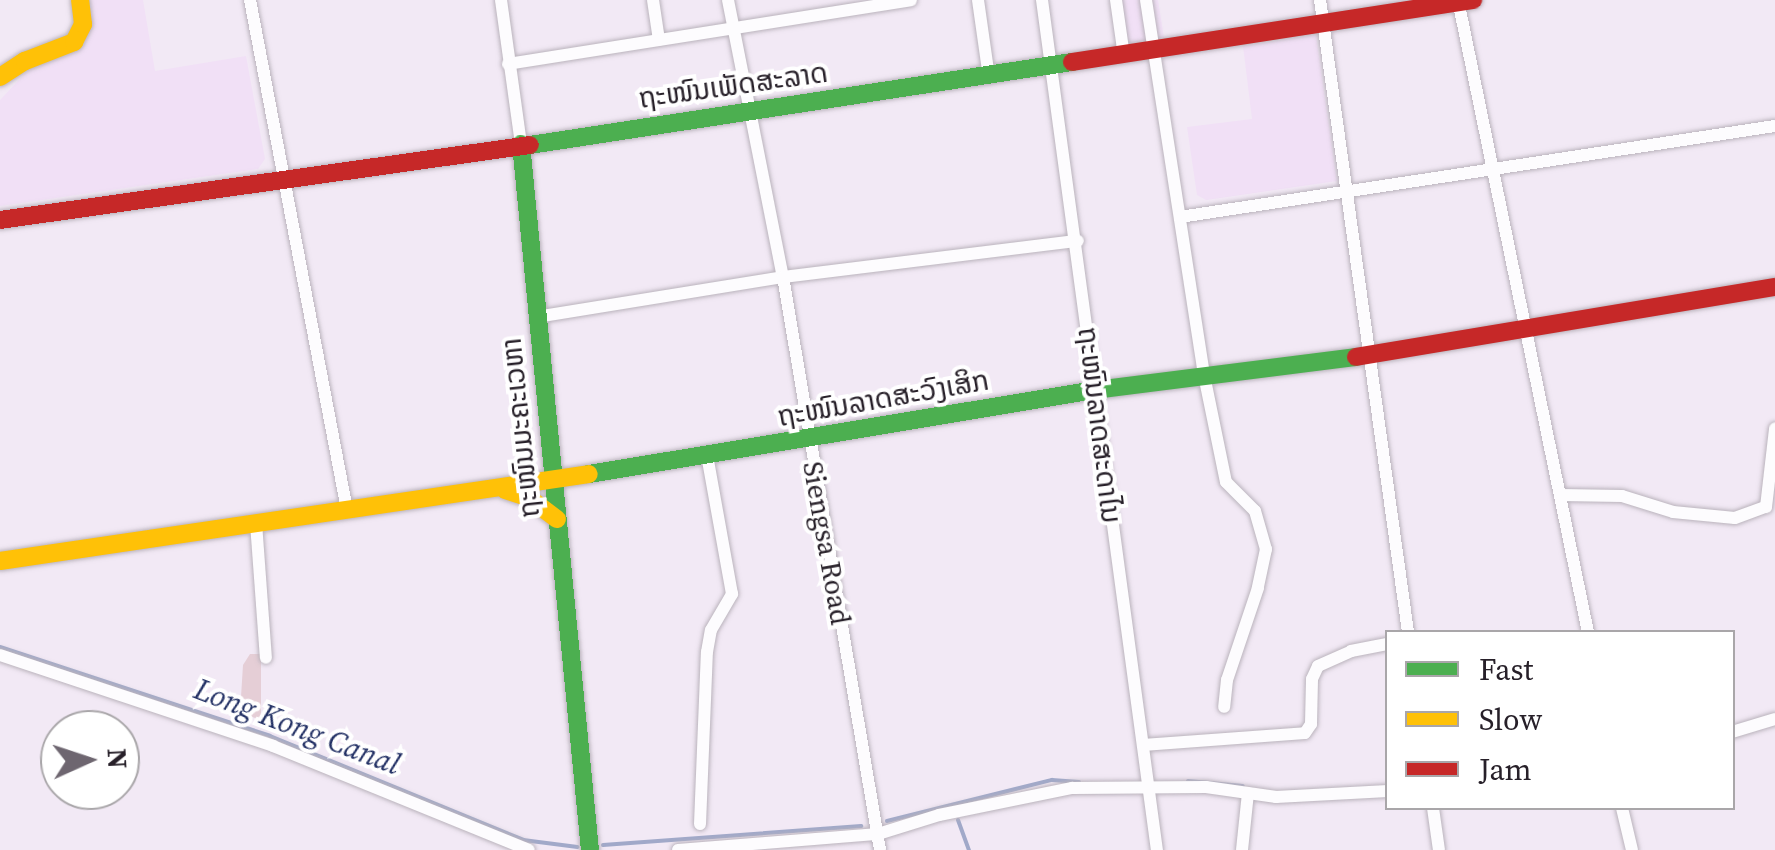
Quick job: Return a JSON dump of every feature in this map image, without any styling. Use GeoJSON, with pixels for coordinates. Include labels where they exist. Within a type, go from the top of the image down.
{"type":"FeatureCollection","features":[{"type":"Feature","properties":{"kind":"street"},"geometry":{"type":"LineString","coordinates":[[0,77],[25,61],[74,42],[83,24],[80,0]]}},
{"type":"Feature","properties":{"kind":"street"},"geometry":{"type":"LineString","coordinates":[[250,0],[346,510]]}},
{"type":"Feature","properties":{"kind":"street","name":"ຖະໜົນມະຄະເວຫາ"},"geometry":{"type":"LineString","coordinates":[[500,0],[521,144],[590,850]]}},
{"type":"Feature","properties":{"kind":"street"},"geometry":{"type":"LineString","coordinates":[[653,0],[659,40]]}},
{"type":"Feature","properties":{"kind":"street","name":"Siengsa Road"},"geometry":{"type":"LineString","coordinates":[[728,0],[783,278],[880,850]]}},
{"type":"Feature","properties":{"kind":"street"},"geometry":{"type":"LineString","coordinates":[[508,64],[912,0]]}},
{"type":"Feature","properties":{"kind":"street"},"geometry":{"type":"LineString","coordinates":[[978,0],[989,77]]}},
{"type":"Feature","properties":{"kind":"street","name":"ຖະໜົນລາດສະດາໄນ"},"geometry":{"type":"LineString","coordinates":[[1042,0],[1078,240],[1094,390],[1158,850]]}},
{"type":"Feature","properties":{"kind":"street"},"geometry":{"type":"LineString","coordinates":[[1116,0],[1124,56]]}},
{"type":"Feature","properties":{"kind":"street"},"geometry":{"type":"LineString","coordinates":[[1146,0],[1204,375],[1226,482],[1256,511],[1266,549],[1258,588],[1226,680],[1224,707]]}},
{"type":"Feature","properties":{"kind":"street"},"geometry":{"type":"LineString","coordinates":[[1320,0],[1408,630]]}},
{"type":"Feature","properties":{"kind":"street"},"geometry":{"type":"LineString","coordinates":[[1463,1],[1490,167],[1588,630]]}},
{"type":"Feature","properties":{"kind":"street","name":"ຖະໜົນເພັດສະລາດ"},"geometry":{"type":"LineString","coordinates":[[0,220],[285,183],[1463,1]]}},
{"type":"Feature","properties":{"kind":"street"},"geometry":{"type":"LineString","coordinates":[[1180,217],[1775,126]]}},
{"type":"Feature","properties":{"kind":"street"},"geometry":{"type":"LineString","coordinates":[[536,316],[783,278],[1078,240]]}},
{"type":"Feature","properties":{"kind":"street","name":"ຖະໜົນລາດສະວົງເສິກ"},"geometry":{"type":"LineString","coordinates":[[0,562],[553,480],[1094,390],[1368,355],[1775,287]]}},
{"type":"Feature","properties":{"kind":"street"},"geometry":{"type":"LineString","coordinates":[[1561,495],[1622,496],[1673,512],[1735,518],[1766,506],[1775,429]]}},
{"type":"Feature","properties":{"kind":"street"},"geometry":{"type":"LineString","coordinates":[[700,824],[707,735],[707,652],[711,630],[732,594],[706,455]]}},
{"type":"Feature","properties":{"kind":"street"},"geometry":{"type":"LineString","coordinates":[[494,489],[529,498],[557,518]]}},
{"type":"Feature","properties":{"kind":"street"},"geometry":{"type":"LineString","coordinates":[[256,523],[266,658]]}},
{"type":"Feature","properties":{"kind":"street"},"geometry":{"type":"LineString","coordinates":[[1143,745],[1304,732],[1311,724],[1312,679],[1318,666],[1351,651],[1385,645]]}},
{"type":"Feature","properties":{"kind":"street"},"geometry":{"type":"LineString","coordinates":[[0,655],[274,746],[528,850]]}},
{"type":"Feature","properties":{"kind":"street"},"geometry":{"type":"LineString","coordinates":[[1735,731],[1775,719]]}},
{"type":"Feature","properties":{"kind":"street"},"geometry":{"type":"LineString","coordinates":[[678,850],[878,834],[939,815],[1072,788],[1206,787],[1276,797],[1385,790]]}},
{"type":"Feature","properties":{"kind":"street"},"geometry":{"type":"LineString","coordinates":[[1242,850],[1248,793]]}},
{"type":"Feature","properties":{"kind":"street"},"geometry":{"type":"LineString","coordinates":[[1433,810],[1439,850]]}},
{"type":"Feature","properties":{"kind":"street"},"geometry":{"type":"LineString","coordinates":[[1622,810],[1632,850]]}},
{"type":"Feature","properties":{"kind":"shaded area"},"geometry":{"type":"Polygon","coordinates":[[[88,0],[143,0],[155,71],[246,56],[265,159],[258,169],[0,206],[0,100],[31,67],[68,55],[88,0]]]}},
{"type":"Feature","properties":{"kind":"shaded area"},"geometry":{"type":"Polygon","coordinates":[[[1114,0],[1158,0],[1164,38],[1121,44],[1114,0]]]}},
{"type":"Feature","properties":{"kind":"shaded area"},"geometry":{"type":"Polygon","coordinates":[[[1316,35],[1337,181],[1206,200],[1197,195],[1187,127],[1252,119],[1243,46],[1316,35]]]}},
{"type":"Feature","properties":{"kind":"shaded area"},"geometry":{"type":"Polygon","coordinates":[[[250,654],[261,654],[261,720],[240,713],[243,665],[250,654]]]}},
{"type":"Feature","properties":{"kind":"waterway","name":"Long Kong Canal"},"geometry":{"type":"LineString","coordinates":[[0,647],[270,736],[523,840],[578,847]]}},
{"type":"Feature","properties":{"kind":"waterway","name":"Long Kong Canal"},"geometry":{"type":"LineString","coordinates":[[887,821],[1052,780],[1079,782]]}},
{"type":"Feature","properties":{"kind":"waterway","name":"Long Kong Canal"},"geometry":{"type":"LineString","coordinates":[[1188,781],[1243,786]]}},
{"type":"Feature","properties":{"kind":"waterway"},"geometry":{"type":"LineString","coordinates":[[958,820],[969,850]]}},
{"type":"Feature","properties":{"kind":"waterway","name":"Long Kong Canal"},"geometry":{"type":"LineString","coordinates":[[603,845],[861,826]]}},
{"type":"Feature","properties":{"kind":"traffic: fast"},"geometry":{"type":"LineString","coordinates":[[530,145],[1072,62]]}},
{"type":"Feature","properties":{"kind":"traffic: fast"},"geometry":{"type":"LineString","coordinates":[[521,144],[590,850]]}},
{"type":"Feature","properties":{"kind":"traffic: fast"},"geometry":{"type":"LineString","coordinates":[[589,474],[1095,390],[1356,357]]}},
{"type":"Feature","properties":{"kind":"traffic: slow"},"geometry":{"type":"LineString","coordinates":[[0,77],[25,61],[74,42],[83,24],[80,0]]}},
{"type":"Feature","properties":{"kind":"traffic: slow"},"geometry":{"type":"LineString","coordinates":[[0,561],[589,474]]}},
{"type":"Feature","properties":{"kind":"traffic: slow"},"geometry":{"type":"LineString","coordinates":[[505,490],[529,498],[557,519]]}},
{"type":"Feature","properties":{"kind":"traffic: jam"},"geometry":{"type":"LineString","coordinates":[[1072,62],[1473,0]]}},
{"type":"Feature","properties":{"kind":"traffic: jam"},"geometry":{"type":"LineString","coordinates":[[0,220],[530,145]]}},
{"type":"Feature","properties":{"kind":"traffic: jam"},"geometry":{"type":"LineString","coordinates":[[1356,357],[1775,287]]}}]}
